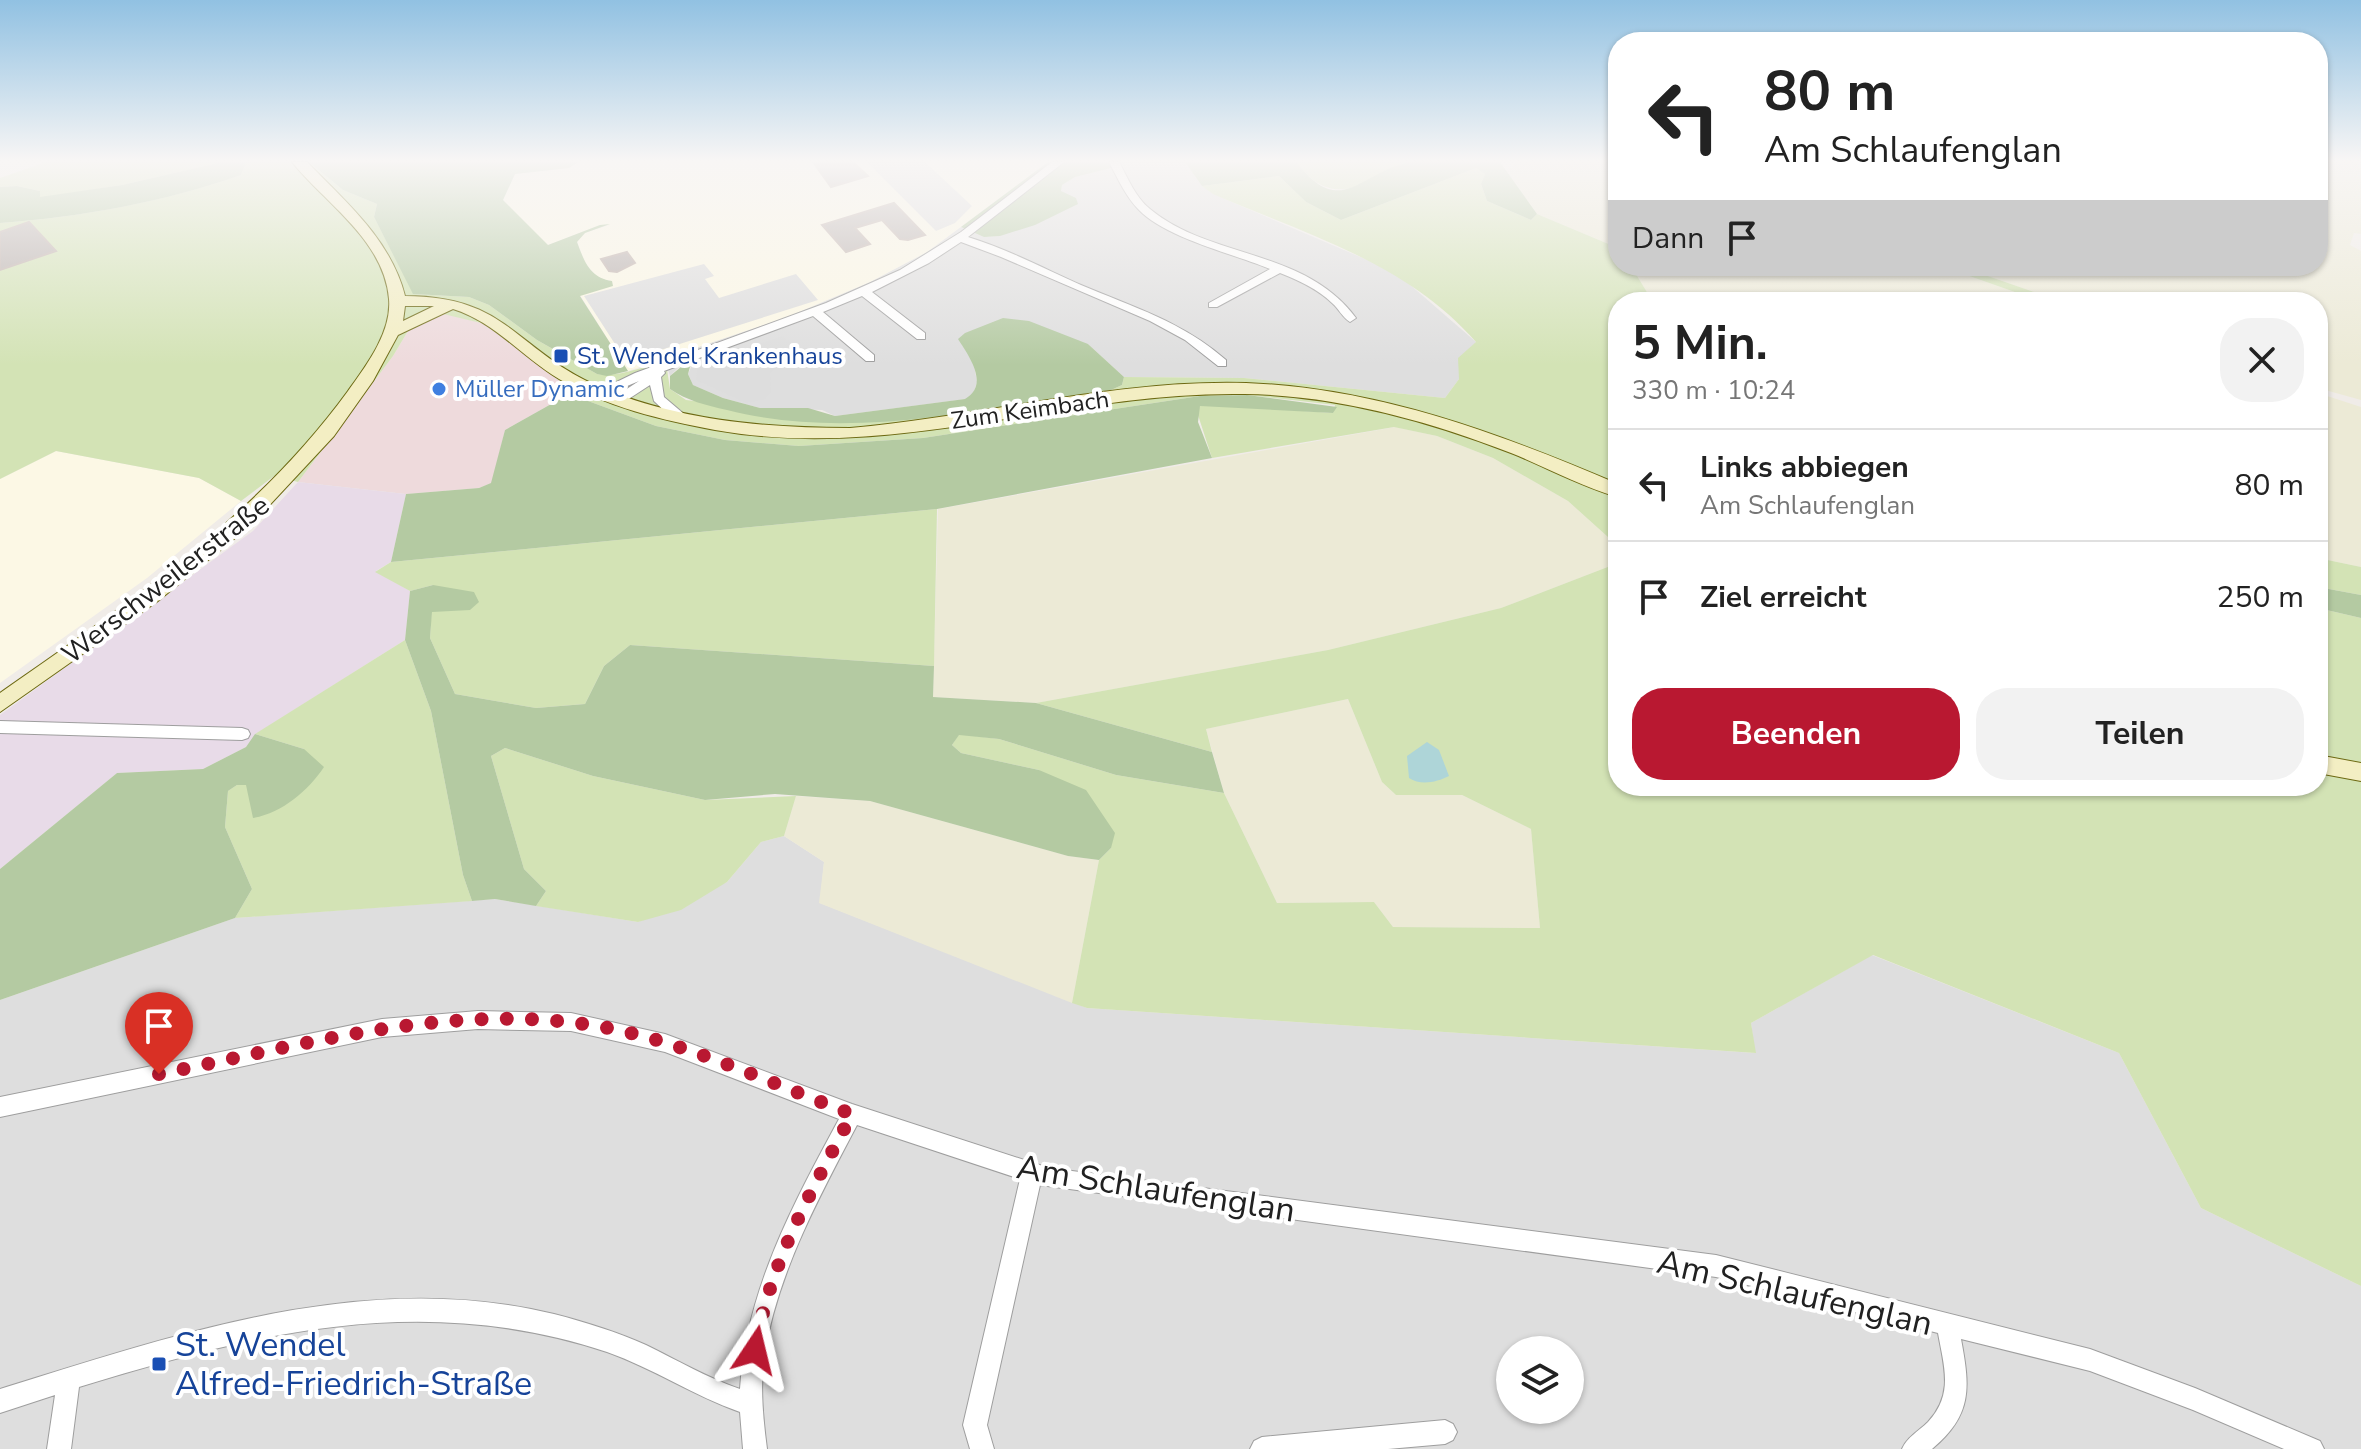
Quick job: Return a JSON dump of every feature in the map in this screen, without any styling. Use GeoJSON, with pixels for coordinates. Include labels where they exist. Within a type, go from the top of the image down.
{"type":"FeatureCollection","features":[{"type":"Feature","properties":{"kind":"street","name":"Werschweilerstraße"},"geometry":{"type":"LineString","coordinates":[[0,704],[190,566],[283,486],[352,399],[390,333],[396,306],[388,267],[360,230]]}},
{"type":"Feature","properties":{"kind":"street"},"geometry":{"type":"LineString","coordinates":[[602,392],[666,363],[863,291],[913,267],[970,230]]}},
{"type":"Feature","properties":{"kind":"street"},"geometry":{"type":"LineString","coordinates":[[1180,230],[1280,268],[1341,306],[1350,318]]}},
{"type":"Feature","properties":{"kind":"street"},"geometry":{"type":"LineString","coordinates":[[959,238],[1008,254],[1192,337],[1222,363]]}},
{"type":"Feature","properties":{"kind":"street"},"geometry":{"type":"LineString","coordinates":[[1213,305],[1280,268]]}},
{"type":"Feature","properties":{"kind":"street"},"geometry":{"type":"LineString","coordinates":[[863,291],[921,336]]}},
{"type":"Feature","properties":{"kind":"street","name":"Zum Keimbach"},"geometry":{"type":"LineString","coordinates":[[396,306],[446,307],[491,321],[568,377],[602,392],[679,417],[742,429],[846,432],[919,426],[1161,392],[1269,390],[1331,395],[1466,429],[1608,487]]}},
{"type":"Feature","properties":{"kind":"street"},"geometry":{"type":"LineString","coordinates":[[390,333],[446,307]]}},
{"type":"Feature","properties":{"kind":"street"},"geometry":{"type":"LineString","coordinates":[[814,311],[870,358]]}},
{"type":"Feature","properties":{"kind":"street"},"geometry":{"type":"LineString","coordinates":[[620,399],[655,377],[666,363]]}},
{"type":"Feature","properties":{"kind":"street"},"geometry":{"type":"LineString","coordinates":[[655,377],[658,398],[679,417]]}},
{"type":"Feature","properties":{"kind":"street"},"geometry":{"type":"LineString","coordinates":[[0,727],[242,734]]}},
{"type":"Feature","properties":{"kind":"street"},"geometry":{"type":"LineString","coordinates":[[2328,766],[2361,772]]}},
{"type":"Feature","properties":{"kind":"street","name":"Am Schlaufenglan"},"geometry":{"type":"LineString","coordinates":[[0,1107],[382,1028],[493,1020],[571,1022],[665,1043],[852,1114],[1032,1173],[1095,1185],[1716,1266],[2090,1360],[2195,1399],[2312,1449]]}},
{"type":"Feature","properties":{"kind":"street"},"geometry":{"type":"LineString","coordinates":[[755,1449],[748,1404],[766,1291],[780,1252],[852,1114]]}},
{"type":"Feature","properties":{"kind":"street"},"geometry":{"type":"LineString","coordinates":[[982,1449],[975,1425],[1032,1173]]}},
{"type":"Feature","properties":{"kind":"street"},"geometry":{"type":"LineString","coordinates":[[0,1401],[265,1326],[340,1314],[421,1307],[480,1310],[551,1325],[635,1351],[723,1396],[748,1404]]}},
{"type":"Feature","properties":{"kind":"street"},"geometry":{"type":"LineString","coordinates":[[1914,1449],[1943,1427],[1954,1410],[1957,1384],[1948,1326]]}},
{"type":"Feature","properties":{"kind":"street"},"geometry":{"type":"LineString","coordinates":[[59,1449],[69,1379]]}},
{"type":"Feature","properties":{"kind":"street"},"geometry":{"type":"LineString","coordinates":[[1262,1449],[1445,1432]]}},
{"type":"Feature","properties":{"kind":"shaded area"},"geometry":{"type":"Polygon","coordinates":[[[530,230],[588,230],[548,245],[530,230]]]}},
{"type":"Feature","properties":{"kind":"shaded area"},"geometry":{"type":"Polygon","coordinates":[[[595,230],[957,230],[927,252],[870,282],[787,317],[628,371],[580,295],[612,281],[599,279],[585,263],[577,241],[585,233],[595,230]]]}},
{"type":"Feature","properties":{"kind":"shaded area"},"geometry":{"type":"Polygon","coordinates":[[[957,230],[967,230],[984,237],[1000,236],[1011,230],[1296,230],[1379,265],[1408,283],[1476,342],[1459,379],[1445,398],[1244,378],[1124,377],[1088,344],[974,365],[977,382],[973,395],[966,399],[835,416],[822,410],[760,408],[723,398],[693,385],[688,374],[691,367],[683,363],[670,376],[666,363],[644,365],[787,317],[870,282],[927,252],[957,230]]]}},
{"type":"Feature","properties":{"kind":"shaded area"},"geometry":{"type":"Polygon","coordinates":[[[1574,230],[1608,230],[1608,244],[1574,230]]]}},
{"type":"Feature","properties":{"kind":"shaded area"},"geometry":{"type":"Polygon","coordinates":[[[2328,230],[2361,230],[2361,234],[2354,233],[2350,245],[2361,251],[2361,400],[2328,391],[2328,292],[2034,292],[1988,276],[2328,276],[2328,230]]]}},
{"type":"Feature","properties":{"kind":"shaded area"},"geometry":{"type":"Polygon","coordinates":[[[704,264],[714,276],[705,279],[719,298],[796,274],[818,300],[626,361],[584,296],[704,264]]]}},
{"type":"Feature","properties":{"kind":"shaded area"},"geometry":{"type":"Polygon","coordinates":[[[1637,276],[1969,276],[2015,292],[1647,292],[1637,276]]]}},
{"type":"Feature","properties":{"kind":"shaded area"},"geometry":{"type":"Polygon","coordinates":[[[439,312],[485,324],[568,387],[569,394],[505,430],[492,483],[479,488],[406,494],[298,482],[393,356],[414,321],[439,312]]]}},
{"type":"Feature","properties":{"kind":"shaded area"},"geometry":{"type":"Polygon","coordinates":[[[782,336],[795,346],[792,354],[770,373],[771,392],[765,399],[746,403],[696,380],[697,370],[703,365],[782,336]]]}},
{"type":"Feature","properties":{"kind":"shaded area"},"geometry":{"type":"Polygon","coordinates":[[[2328,396],[2361,407],[2361,567],[2328,560],[2328,396]]]}},
{"type":"Feature","properties":{"kind":"shaded area"},"geometry":{"type":"Polygon","coordinates":[[[1395,427],[1437,436],[1493,458],[1568,501],[1608,537],[1608,567],[1501,608],[1328,650],[1036,703],[933,697],[938,509],[1395,427]]]}},
{"type":"Feature","properties":{"kind":"shaded area"},"geometry":{"type":"Polygon","coordinates":[[[56,451],[199,478],[241,501],[147,578],[0,683],[0,479],[56,451]]]}},
{"type":"Feature","properties":{"kind":"shaded area"},"geometry":{"type":"Polygon","coordinates":[[[298,482],[406,494],[391,562],[376,571],[410,591],[405,640],[256,734],[246,747],[203,769],[117,773],[0,869],[0,715],[253,531],[298,482]]]}},
{"type":"Feature","properties":{"kind":"shaded area"},"geometry":{"type":"Polygon","coordinates":[[[1348,699],[1382,782],[1396,795],[1462,795],[1531,829],[1540,928],[1393,927],[1374,902],[1277,903],[1224,793],[1206,729],[1348,699]]]}},
{"type":"Feature","properties":{"kind":"shaded area"},"geometry":{"type":"Polygon","coordinates":[[[796,796],[870,801],[1068,856],[1099,860],[1072,1003],[819,903],[824,862],[784,836],[796,796]]]}},
{"type":"Feature","properties":{"kind":"shaded area"},"geometry":{"type":"Polygon","coordinates":[[[784,836],[824,862],[820,903],[1087,1008],[1755,1053],[1751,1023],[1872,955],[2119,1053],[2201,1208],[2361,1286],[2361,1449],[0,1449],[0,1000],[235,918],[495,899],[638,922],[727,882],[761,842],[784,836]]]}},
{"type":"Feature","properties":{"kind":"green space"},"geometry":{"type":"Polygon","coordinates":[[[0,230],[381,230],[414,294],[469,297],[489,305],[537,340],[597,374],[614,374],[666,363],[670,389],[686,400],[873,422],[1111,390],[1122,385],[1124,377],[1244,378],[1445,398],[1459,379],[1458,358],[1476,342],[1419,291],[1354,253],[1299,230],[1574,230],[1608,244],[1608,276],[1637,276],[1647,292],[1608,292],[1608,537],[1568,501],[1493,458],[1437,436],[1394,427],[1212,458],[1197,412],[1200,406],[1213,405],[1333,413],[1335,405],[1247,395],[1200,396],[923,438],[799,446],[725,440],[656,426],[569,394],[568,387],[485,324],[439,313],[414,321],[393,356],[298,482],[274,476],[241,501],[199,478],[56,451],[0,479],[0,230]]]}},
{"type":"Feature","properties":{"kind":"green space"},"geometry":{"type":"Polygon","coordinates":[[[380,230],[533,230],[548,245],[594,230],[585,233],[577,242],[589,268],[598,276],[612,281],[613,286],[580,296],[628,371],[607,376],[597,374],[537,340],[489,305],[469,297],[413,294],[380,230]]]}},
{"type":"Feature","properties":{"kind":"green space"},"geometry":{"type":"Polygon","coordinates":[[[967,230],[1020,230],[1000,236],[984,237],[967,230]]]}},
{"type":"Feature","properties":{"kind":"green space"},"geometry":{"type":"Polygon","coordinates":[[[1969,276],[1988,276],[2034,292],[2015,292],[1969,276]]]}},
{"type":"Feature","properties":{"kind":"green space"},"geometry":{"type":"Polygon","coordinates":[[[1003,318],[1029,321],[1088,344],[1124,377],[1122,385],[1111,390],[967,413],[919,419],[822,423],[774,419],[727,410],[690,400],[670,389],[670,376],[687,362],[691,363],[688,374],[693,385],[723,398],[760,408],[808,408],[835,416],[965,399],[976,386],[977,378],[972,362],[958,339],[965,333],[1003,318]]]}},
{"type":"Feature","properties":{"kind":"green space"},"geometry":{"type":"Polygon","coordinates":[[[569,394],[656,426],[725,440],[799,446],[923,438],[1200,396],[1247,395],[1337,407],[1333,413],[1200,406],[1198,422],[1212,458],[937,509],[391,562],[406,494],[479,488],[491,483],[505,430],[569,394]]]}},
{"type":"Feature","properties":{"kind":"green space"},"geometry":{"type":"Polygon","coordinates":[[[937,509],[934,666],[630,645],[604,666],[585,704],[536,708],[455,694],[430,638],[433,585],[410,591],[375,572],[391,562],[937,509]]]}},
{"type":"Feature","properties":{"kind":"green space"},"geometry":{"type":"Polygon","coordinates":[[[2328,560],[2361,567],[2361,595],[2328,589],[2328,560]]]}},
{"type":"Feature","properties":{"kind":"green space"},"geometry":{"type":"Polygon","coordinates":[[[1608,567],[1608,796],[2328,796],[2328,610],[2361,618],[2361,1286],[2201,1208],[2119,1053],[1873,955],[1751,1023],[1756,1053],[1087,1008],[1072,1003],[1099,860],[1111,848],[1039,770],[961,753],[952,745],[959,734],[999,739],[1116,775],[1224,793],[1277,903],[1374,902],[1393,927],[1540,928],[1531,829],[1462,795],[1396,795],[1382,782],[1348,699],[1206,729],[1212,752],[1036,703],[1328,650],[1501,608],[1608,567]]]}},
{"type":"Feature","properties":{"kind":"green space"},"geometry":{"type":"Polygon","coordinates":[[[433,585],[474,592],[479,602],[470,610],[432,612],[430,638],[455,694],[536,708],[585,704],[604,666],[630,645],[934,666],[933,697],[1036,703],[1212,752],[1224,793],[1116,775],[999,739],[959,735],[952,745],[961,753],[1039,770],[1086,790],[1115,833],[1111,848],[1099,860],[1068,856],[870,801],[775,794],[705,800],[593,776],[505,748],[491,756],[524,869],[546,891],[536,906],[495,899],[472,901],[463,875],[431,711],[405,640],[410,591],[433,585]]]}},
{"type":"Feature","properties":{"kind":"green space"},"geometry":{"type":"Polygon","coordinates":[[[2328,589],[2361,595],[2361,618],[2328,610],[2328,589]]]}},
{"type":"Feature","properties":{"kind":"green space"},"geometry":{"type":"Polygon","coordinates":[[[405,640],[431,711],[463,875],[472,901],[235,918],[252,889],[225,827],[228,791],[237,785],[246,785],[304,749],[255,734],[405,640]]]}},
{"type":"Feature","properties":{"kind":"green space"},"geometry":{"type":"Polygon","coordinates":[[[255,734],[304,749],[324,767],[293,800],[253,818],[246,785],[237,785],[228,791],[225,827],[252,889],[235,918],[0,1000],[0,869],[117,773],[203,769],[246,747],[255,734]]]}},
{"type":"Feature","properties":{"kind":"green space"},"geometry":{"type":"Polygon","coordinates":[[[505,748],[593,776],[705,800],[796,796],[784,836],[761,842],[727,882],[681,910],[638,922],[536,906],[546,891],[524,869],[491,756],[505,748]]]}},
{"type":"Feature","properties":{"kind":"water"},"geometry":{"type":"Polygon","coordinates":[[[1427,742],[1439,750],[1449,776],[1419,782],[1409,778],[1407,756],[1427,742]]]}},
{"type":"Feature","properties":{"kind":"building"},"geometry":{"type":"Polygon","coordinates":[[[36,230],[56,251],[0,270],[0,232],[36,230]]]}},
{"type":"Feature","properties":{"kind":"building"},"geometry":{"type":"Polygon","coordinates":[[[826,230],[857,230],[870,244],[846,252],[826,230]]]}},
{"type":"Feature","properties":{"kind":"building"},"geometry":{"type":"Polygon","coordinates":[[[891,230],[920,230],[925,235],[908,240],[900,239],[891,230]]]}},
{"type":"Feature","properties":{"kind":"building"},"geometry":{"type":"Polygon","coordinates":[[[627,252],[635,263],[617,272],[609,271],[601,259],[627,252]]]}},
{"type":"Feature","properties":{"kind":"place","name":"St. Wendel Krankenhaus"},"geometry":{"type":"Point","coordinates":[561,356]}},
{"type":"Feature","properties":{"kind":"place","name":"Müller Dynamic"},"geometry":{"type":"Point","coordinates":[439,389]}},
{"type":"Feature","properties":{"kind":"place","name":"St. Wendel Alfred-Friedrich-Straße"},"geometry":{"type":"Point","coordinates":[159,1364]}},
{"type":"Feature","properties":{"kind":"route"},"geometry":{"type":"LineString","coordinates":[[159,1074],[382,1028],[478,1020],[571,1022],[665,1043],[852,1114],[780,1252],[766,1291],[755,1350]]}}]}
